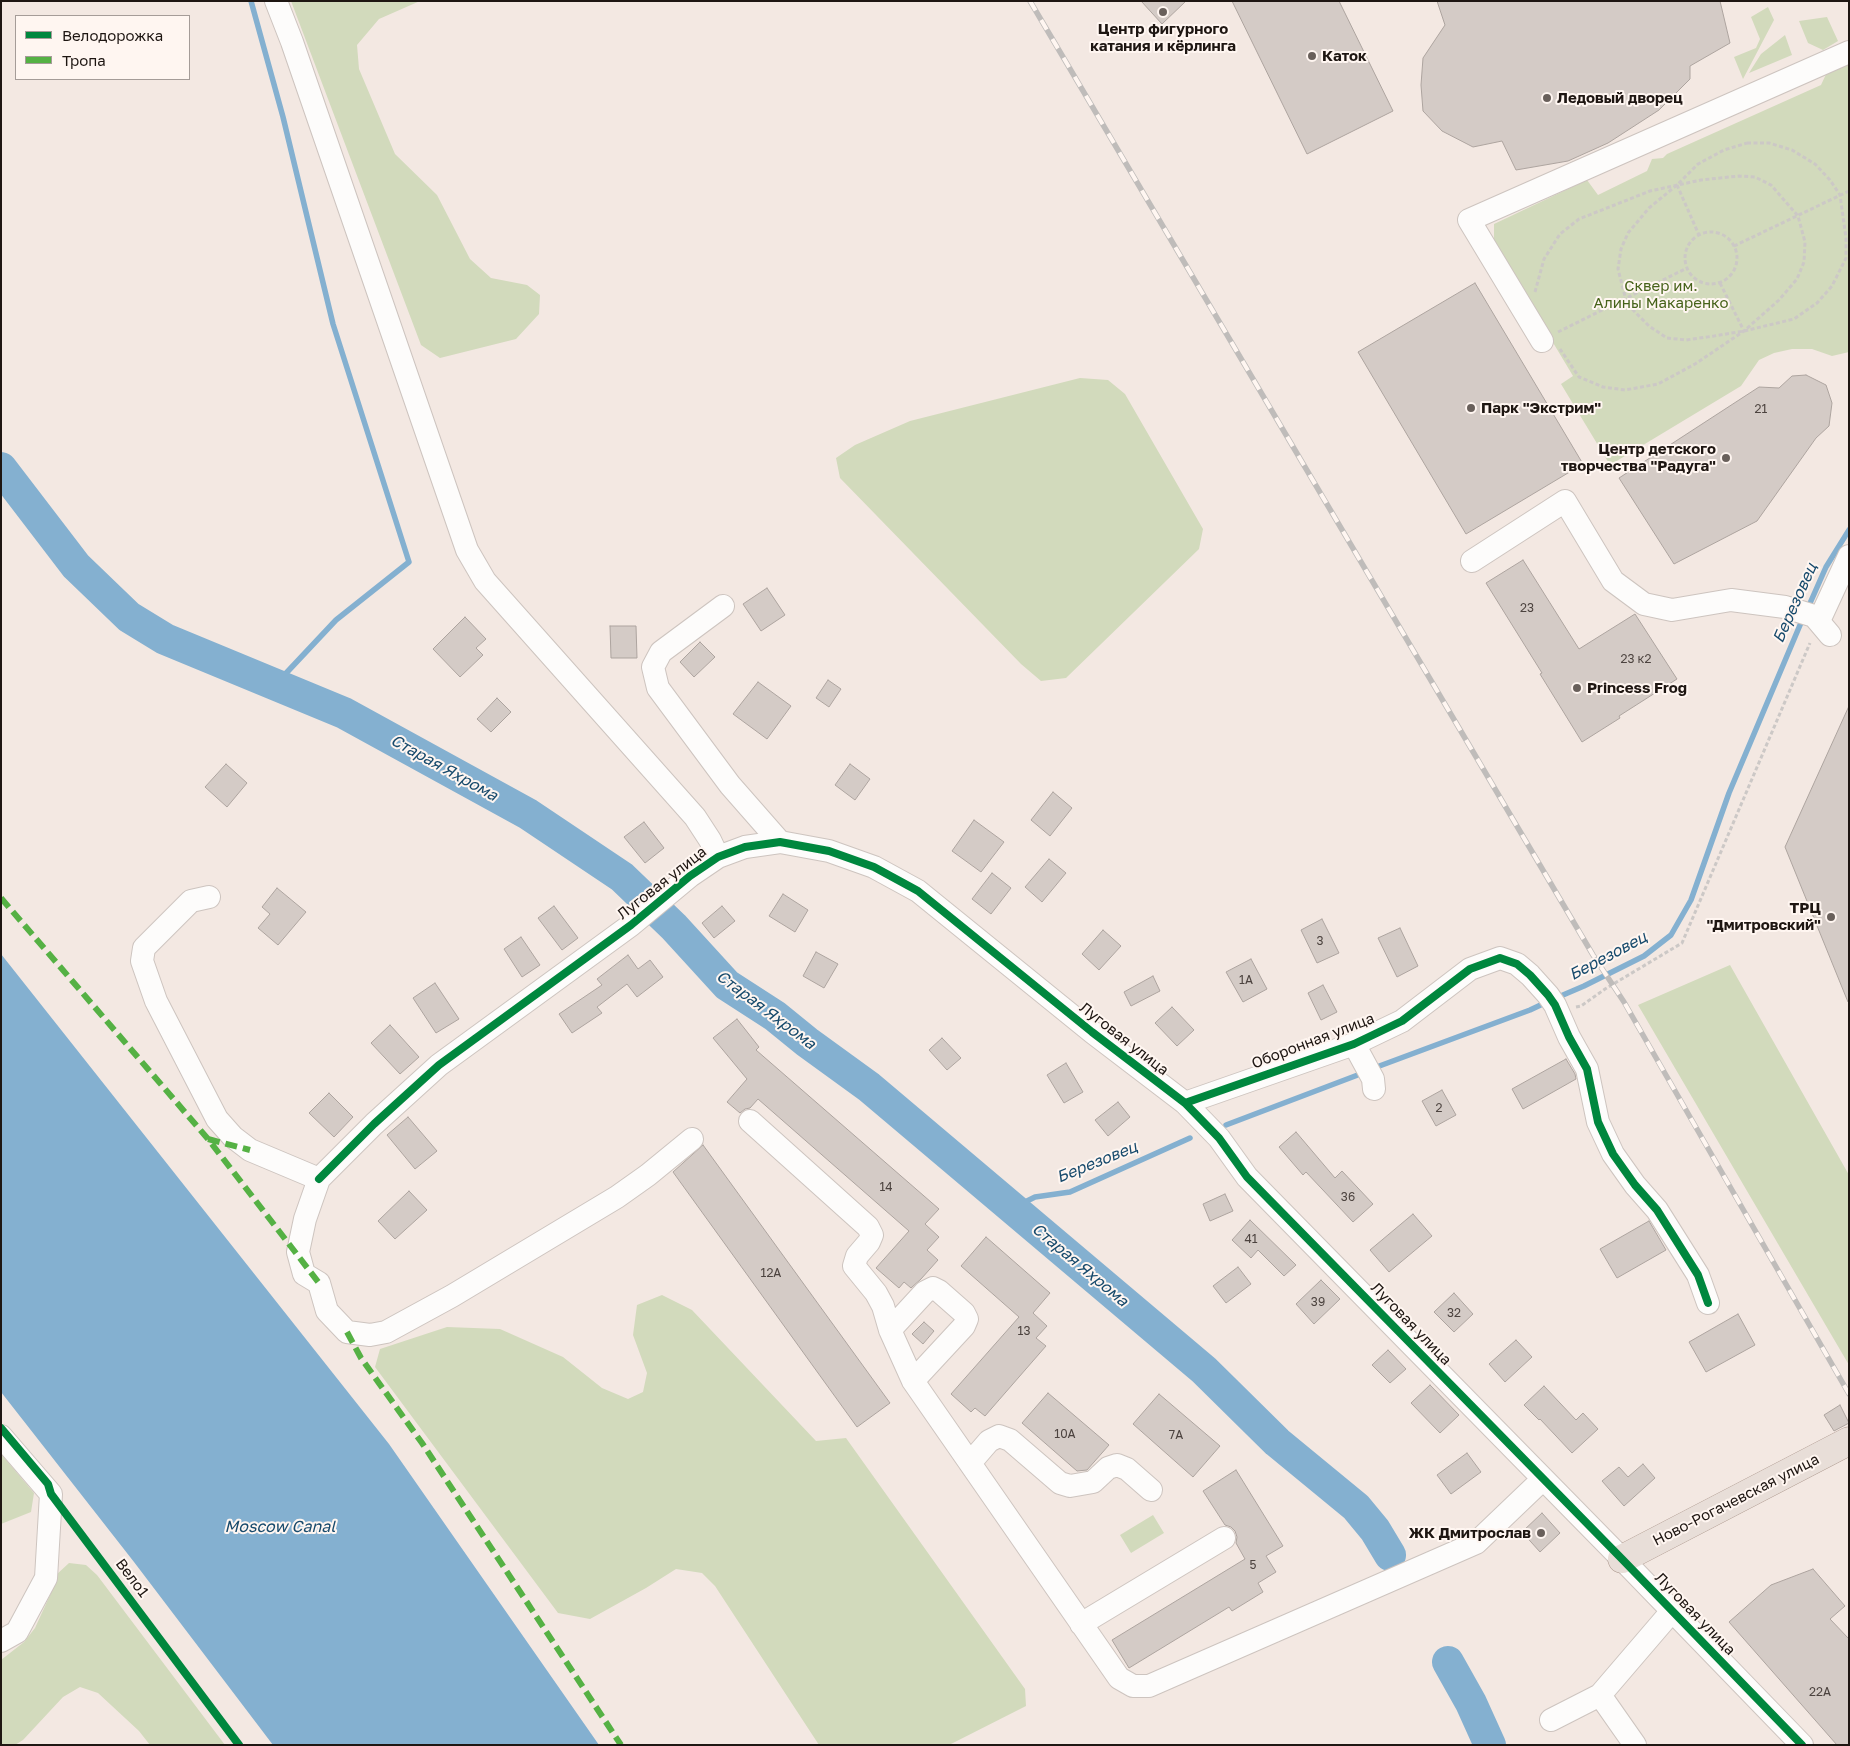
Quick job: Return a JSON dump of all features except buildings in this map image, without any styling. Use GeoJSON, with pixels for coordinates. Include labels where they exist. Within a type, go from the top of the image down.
{"type":"FeatureCollection","features":[{"type":"Feature","properties":{"kind":"main road","name":"Ново-Рогачевская улица"},"geometry":{"type":"LineString","coordinates":[[1622,1559],[1849,1441]]}},
{"type":"Feature","properties":{"kind":"street"},"geometry":{"type":"LineString","coordinates":[[276,1],[292,42],[467,550],[485,581],[694,817],[710,840],[718,857]]}},
{"type":"Feature","properties":{"kind":"street"},"geometry":{"type":"LineString","coordinates":[[1546,338],[1469,220],[1849,52]]}},
{"type":"Feature","properties":{"kind":"street"},"geometry":{"type":"LineString","coordinates":[[1472,562],[1565,501],[1613,581],[1644,604],[1672,610],[1731,600],[1785,607],[1821,624],[1849,556]]}},
{"type":"Feature","properties":{"kind":"street"},"geometry":{"type":"LineString","coordinates":[[723,606],[661,652],[653,667],[658,688],[730,785],[780,842]]}},
{"type":"Feature","properties":{"kind":"street","name":"Луговая улица"},"geometry":{"type":"LineString","coordinates":[[319,1179],[374,1124],[439,1065],[631,925],[690,876],[718,857],[745,847],[780,842],[829,851],[874,867],[918,891],[1092,1032],[1185,1103],[1219,1138],[1247,1177],[1622,1559],[1794,1742]]}},
{"type":"Feature","properties":{"kind":"street"},"geometry":{"type":"LineString","coordinates":[[209,897],[191,901],[144,948],[142,961],[156,1001],[217,1119],[233,1137],[250,1150],[319,1179],[305,1219],[298,1252],[304,1274],[319,1283],[327,1311],[347,1332],[370,1334],[386,1332],[452,1296],[618,1197],[692,1139]]}},
{"type":"Feature","properties":{"kind":"street","name":"Оборонная улица"},"geometry":{"type":"LineString","coordinates":[[1185,1103],[1354,1044],[1402,1021],[1470,970],[1500,958],[1517,964],[1530,975],[1554,1004],[1569,1037],[1588,1069],[1598,1122],[1613,1154],[1635,1185],[1657,1210],[1698,1275],[1708,1303]]}},
{"type":"Feature","properties":{"kind":"street"},"geometry":{"type":"LineString","coordinates":[[1354,1044],[1371,1077]]}},
{"type":"Feature","properties":{"kind":"street"},"geometry":{"type":"LineString","coordinates":[[750,1121],[868,1227],[872,1235],[870,1242],[857,1256],[854,1266],[883,1306],[890,1330],[914,1381],[1119,1678],[1133,1686],[1149,1686],[1476,1544],[1544,1479]]}},
{"type":"Feature","properties":{"kind":"street"},"geometry":{"type":"LineString","coordinates":[[890,1330],[925,1292],[933,1288],[964,1313],[966,1319],[964,1326],[914,1381]]}},
{"type":"Feature","properties":{"kind":"street"},"geometry":{"type":"LineString","coordinates":[[1,1436],[51,1494],[46,1578],[17,1632],[1,1641]]}},
{"type":"Feature","properties":{"kind":"street"},"geometry":{"type":"LineString","coordinates":[[970,1463],[990,1441],[999,1436],[1010,1440],[1060,1483],[1070,1486],[1092,1482],[1108,1468],[1117,1465],[1127,1469],[1151,1490]]}},
{"type":"Feature","properties":{"kind":"street"},"geometry":{"type":"LineString","coordinates":[[1081,1624],[1224,1538]]}},
{"type":"Feature","properties":{"kind":"street"},"geometry":{"type":"LineString","coordinates":[[1551,1720],[1600,1695],[1672,1611]]}},
{"type":"Feature","properties":{"kind":"street"},"geometry":{"type":"LineString","coordinates":[[1600,1695],[1635,1745]]}},
{"type":"Feature","properties":{"kind":"path"},"geometry":{"type":"LineString","coordinates":[[1747,143],[1769,144],[1792,150],[1815,164],[1830,180],[1840,195],[1846,238],[1846,258],[1832,286],[1817,302],[1794,319],[1744,331],[1686,340],[1668,338],[1648,326],[1626,300],[1618,269],[1621,249],[1628,233],[1649,208],[1677,185],[1698,164],[1724,150],[1747,143]]}},
{"type":"Feature","properties":{"kind":"path"},"geometry":{"type":"LineString","coordinates":[[1534,297],[1544,259],[1560,234],[1579,220],[1650,190],[1739,176],[1755,177],[1771,185],[1798,216],[1805,242],[1804,262],[1797,279],[1778,300],[1744,331],[1695,364],[1658,384],[1625,390],[1603,387],[1579,377],[1546,338],[1626,300],[1687,268]]}},
{"type":"Feature","properties":{"kind":"path"},"geometry":{"type":"LineString","coordinates":[[1677,185],[1699,235]]}},
{"type":"Feature","properties":{"kind":"path"},"geometry":{"type":"LineString","coordinates":[[1734,246],[1849,191]]}},
{"type":"Feature","properties":{"kind":"path"},"geometry":{"type":"LineString","coordinates":[[1707,232],[1722,234],[1734,246],[1737,260],[1735,269],[1728,278],[1720,283],[1704,283],[1690,274],[1685,256],[1688,245],[1699,235],[1707,232]]}},
{"type":"Feature","properties":{"kind":"path"},"geometry":{"type":"LineString","coordinates":[[1720,283],[1744,331]]}},
{"type":"Feature","properties":{"kind":"path"},"geometry":{"type":"LineString","coordinates":[[1554,1004],[1581,1006],[1605,989],[1682,944],[1821,624]]}},
{"type":"Feature","properties":{"kind":"green space"},"geometry":{"type":"Polygon","coordinates":[[[291,1],[420,1],[379,19],[357,45],[359,69],[395,154],[437,195],[470,259],[491,278],[527,285],[540,295],[539,314],[516,339],[440,358],[421,345],[291,1]]]}},
{"type":"Feature","properties":{"kind":"green space"},"geometry":{"type":"Polygon","coordinates":[[[1768,7],[1774,20],[1743,79],[1734,57],[1756,48],[1760,39],[1751,17],[1768,7]]]}},
{"type":"Feature","properties":{"kind":"green space"},"geometry":{"type":"Polygon","coordinates":[[[1827,17],[1838,41],[1823,50],[1808,43],[1799,21],[1827,17]]]}},
{"type":"Feature","properties":{"kind":"green space"},"geometry":{"type":"Polygon","coordinates":[[[1785,35],[1792,55],[1749,73],[1761,54],[1785,35]]]}},
{"type":"Feature","properties":{"kind":"green space","name":"Сквер им. Алины Макаренко"},"geometry":{"type":"Polygon","coordinates":[[[1849,61],[1849,352],[1832,356],[1812,349],[1792,349],[1774,353],[1759,360],[1741,386],[1610,465],[1561,384],[1573,376],[1494,244],[1494,224],[1587,180],[1598,195],[1647,171],[1652,159],[1663,158],[1667,154],[1821,85],[1828,70],[1849,61]]]}},
{"type":"Feature","properties":{"kind":"green space"},"geometry":{"type":"Polygon","coordinates":[[[1080,378],[1108,380],[1125,394],[1203,529],[1199,549],[1066,678],[1041,681],[1021,664],[840,478],[836,458],[855,445],[910,421],[1080,378]]]}},
{"type":"Feature","properties":{"kind":"green space"},"geometry":{"type":"Polygon","coordinates":[[[1730,965],[1849,1175],[1849,1365],[1638,1005],[1730,965]]]}},
{"type":"Feature","properties":{"kind":"green space"},"geometry":{"type":"Polygon","coordinates":[[[662,1295],[692,1310],[816,1441],[846,1438],[1025,1689],[1026,1706],[949,1745],[819,1745],[715,1586],[702,1573],[676,1569],[590,1619],[558,1613],[375,1367],[380,1349],[447,1327],[500,1329],[563,1357],[602,1388],[628,1399],[643,1392],[647,1373],[633,1335],[637,1305],[662,1295]]]}},
{"type":"Feature","properties":{"kind":"green space"},"geometry":{"type":"Polygon","coordinates":[[[1,1454],[34,1493],[31,1512],[1,1524],[1,1454]]]}},
{"type":"Feature","properties":{"kind":"green space"},"geometry":{"type":"Polygon","coordinates":[[[1153,1515],[1164,1533],[1131,1553],[1120,1535],[1153,1515]]]}},
{"type":"Feature","properties":{"kind":"green space"},"geometry":{"type":"Polygon","coordinates":[[[69,1563],[86,1565],[97,1575],[225,1745],[150,1745],[139,1731],[98,1693],[80,1687],[63,1697],[23,1740],[15,1745],[1,1745],[1,1660],[24,1642],[35,1628],[51,1593],[56,1575],[69,1563]]]}},
{"type":"Feature","properties":{"kind":"water","name":"Moscow Canal"},"geometry":{"type":"Polygon","coordinates":[[[1,954],[389,1444],[599,1745],[273,1745],[134,1562],[1,1392],[1,954]]]}},
{"type":"Feature","properties":{"kind":"waterway"},"geometry":{"type":"LineString","coordinates":[[251,1],[283,117],[333,324],[409,562],[336,620],[274,686]]}},
{"type":"Feature","properties":{"kind":"waterway","name":"Старая Яхрома"},"geometry":{"type":"LineString","coordinates":[[1,468],[76,566],[129,617],[165,639],[344,713],[528,814],[622,877],[674,927],[727,985],[775,1016],[869,1087],[1204,1370],[1277,1442],[1356,1507],[1375,1530],[1390,1555]]}},
{"type":"Feature","properties":{"kind":"waterway","name":"Березовец"},"geometry":{"type":"LineString","coordinates":[[1807,610],[1826,567],[1849,530]]}},
{"type":"Feature","properties":{"kind":"waterway","name":"Березовец"},"geometry":{"type":"LineString","coordinates":[[1556,998],[1644,956],[1671,935],[1691,900],[1729,793],[1803,618]]}},
{"type":"Feature","properties":{"kind":"waterway","name":"Березовец"},"geometry":{"type":"LineString","coordinates":[[1374,1068],[1547,1002]]}},
{"type":"Feature","properties":{"kind":"waterway","name":"Березовец"},"geometry":{"type":"LineString","coordinates":[[1226,1125],[1363,1073]]}},
{"type":"Feature","properties":{"kind":"waterway","name":"Березовец"},"geometry":{"type":"LineString","coordinates":[[1022,1215],[1027,1201],[1035,1197],[1070,1192],[1190,1138]]}},
{"type":"Feature","properties":{"kind":"waterway","name":"Старая Яхрома"},"geometry":{"type":"LineString","coordinates":[[1448,1662],[1471,1703],[1490,1745]]}},
{"type":"Feature","properties":{"kind":"railway"},"geometry":{"type":"LineString","coordinates":[[1030,1],[1593,955],[1624,1002],[1849,1394]]}},
{"type":"Feature","properties":{"kind":"marked path"},"geometry":{"type":"LineString","coordinates":[[1,898],[208,1139],[319,1283]]}},
{"type":"Feature","properties":{"kind":"marked path"},"geometry":{"type":"LineString","coordinates":[[208,1139],[250,1150]]}},
{"type":"Feature","properties":{"kind":"marked path"},"geometry":{"type":"LineString","coordinates":[[347,1332],[361,1358],[422,1443],[621,1745]]}},
{"type":"Feature","properties":{"kind":"cycle path"},"geometry":{"type":"LineString","coordinates":[[319,1179],[374,1124],[439,1065],[631,925],[690,876],[718,857],[745,847],[780,842],[829,851],[874,867],[918,891],[1092,1032],[1185,1103],[1219,1138],[1247,1177],[1802,1745]]}},
{"type":"Feature","properties":{"kind":"cycle path"},"geometry":{"type":"LineString","coordinates":[[1185,1103],[1354,1044],[1402,1021],[1470,969],[1500,958],[1517,964],[1530,975],[1555,1005],[1569,1037],[1587,1069],[1598,1122],[1613,1154],[1635,1185],[1657,1210],[1698,1275],[1708,1303]]}},
{"type":"Feature","properties":{"kind":"cycle path","name":"Вело1"},"geometry":{"type":"LineString","coordinates":[[1,1428],[48,1484],[51,1494],[239,1745]]}},
{"type":"Feature","properties":{"kind":"place","name":"Центр фигурного катания и кёрлинга"},"geometry":{"type":"Point","coordinates":[1163,12]}},
{"type":"Feature","properties":{"kind":"place","name":"Каток"},"geometry":{"type":"Point","coordinates":[1312,56]}},
{"type":"Feature","properties":{"kind":"place","name":"Ледовый дворец"},"geometry":{"type":"Point","coordinates":[1547,98]}},
{"type":"Feature","properties":{"kind":"place","name":"Парк \"Экстрим\""},"geometry":{"type":"Point","coordinates":[1471,408]}},
{"type":"Feature","properties":{"kind":"place","name":"Центр детского творчества \"Радуга\""},"geometry":{"type":"Point","coordinates":[1726,458]}},
{"type":"Feature","properties":{"kind":"place","name":"Princess Frog"},"geometry":{"type":"Point","coordinates":[1577,688]}},
{"type":"Feature","properties":{"kind":"place","name":"ТРЦ \"Дмитровский\""},"geometry":{"type":"Point","coordinates":[1831,917]}},
{"type":"Feature","properties":{"kind":"place","name":"ЖК Дмитрослав"},"geometry":{"type":"Point","coordinates":[1541,1533]}}]}
